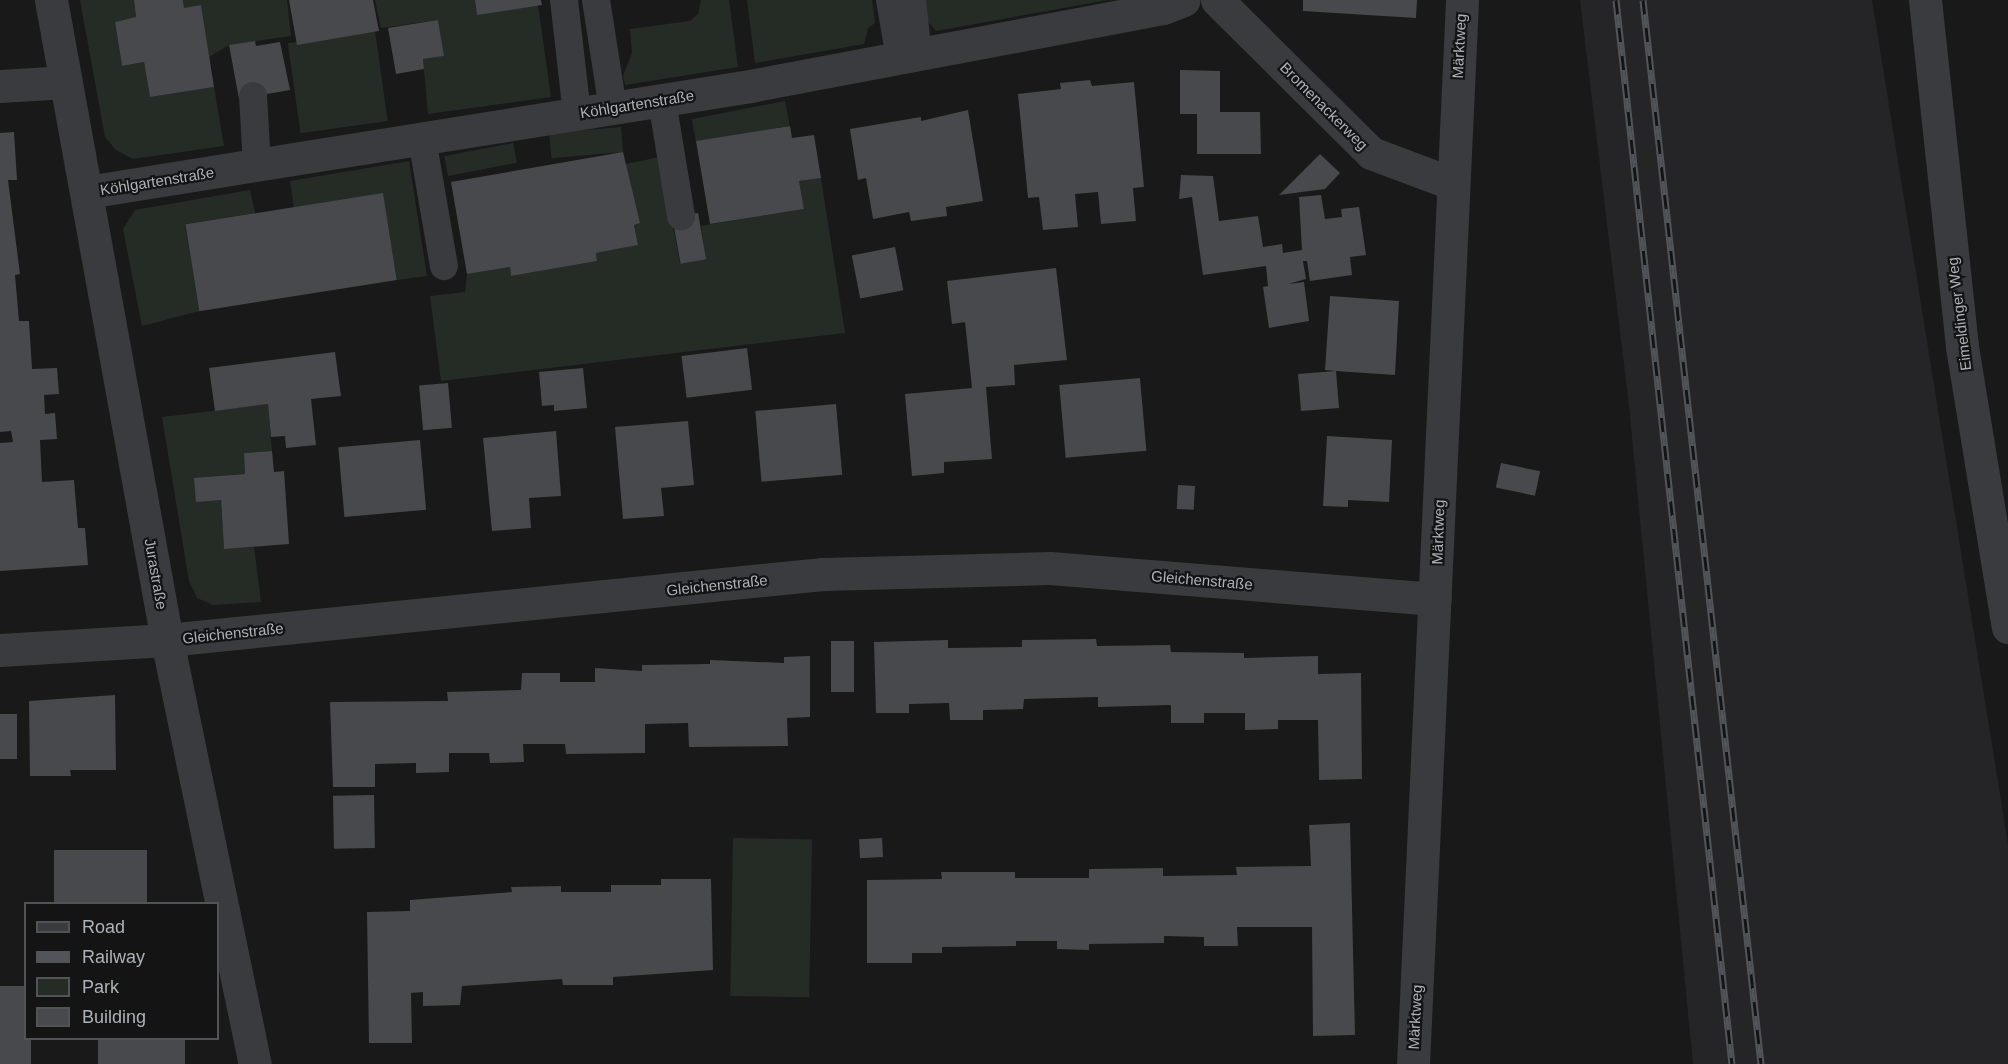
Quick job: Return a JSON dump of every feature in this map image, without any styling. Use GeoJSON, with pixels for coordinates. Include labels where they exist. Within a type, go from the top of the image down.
{"type":"FeatureCollection","features":[{"type":"Feature","properties":{"kind":"street","name":"Jurastraße"},"geometry":{"type":"LineString","coordinates":[[51,0],[167,640],[255,1064]]}},
{"type":"Feature","properties":{"kind":"street","name":"Köhlgartenstraße"},"geometry":{"type":"LineString","coordinates":[[87,192],[613,109],[1162,8],[1184,0]]}},
{"type":"Feature","properties":{"kind":"street","name":"Bromenackerweg"},"geometry":{"type":"LineString","coordinates":[[1217,0],[1371,153],[1451,183]]}},
{"type":"Feature","properties":{"kind":"street","name":"Märktweg"},"geometry":{"type":"LineString","coordinates":[[1413,1064],[1435,599],[1451,183],[1462,0]]}},
{"type":"Feature","properties":{"kind":"street","name":"Eimeldinger Weg"},"geometry":{"type":"LineString","coordinates":[[1925,0],[1962,347],[2008,627]]}},
{"type":"Feature","properties":{"kind":"street"},"geometry":{"type":"LineString","coordinates":[[0,86],[66,82]]}},
{"type":"Feature","properties":{"kind":"street","name":"Gleichenstraße"},"geometry":{"type":"LineString","coordinates":[[0,650],[167,640],[835,574],[1050,568],[1435,599]]}},
{"type":"Feature","properties":{"kind":"lane"},"geometry":{"type":"LineString","coordinates":[[564,0],[577,114]]}},
{"type":"Feature","properties":{"kind":"lane"},"geometry":{"type":"LineString","coordinates":[[596,0],[613,109]]}},
{"type":"Feature","properties":{"kind":"lane"},"geometry":{"type":"LineString","coordinates":[[890,0],[909,56]]}},
{"type":"Feature","properties":{"kind":"lane"},"geometry":{"type":"LineString","coordinates":[[909,56],[912,0]]}},
{"type":"Feature","properties":{"kind":"lane"},"geometry":{"type":"LineString","coordinates":[[253,96],[257,165]]}},
{"type":"Feature","properties":{"kind":"lane"},"geometry":{"type":"LineString","coordinates":[[662,100],[681,216]]}},
{"type":"Feature","properties":{"kind":"lane"},"geometry":{"type":"LineString","coordinates":[[422,139],[444,266]]}},
{"type":"Feature","properties":{"kind":"shaded area"},"geometry":{"type":"Polygon","coordinates":[[[1580,0],[1872,0],[2008,844],[2008,1064],[1693,1064],[1629,406],[1580,0]]]}},
{"type":"Feature","properties":{"kind":"green space"},"geometry":{"type":"Polygon","coordinates":[[[80,0],[134,0],[136,17],[115,22],[122,66],[144,62],[150,97],[214,87],[224,146],[133,159],[116,150],[105,137],[80,0]]]}},
{"type":"Feature","properties":{"kind":"green space"},"geometry":{"type":"Polygon","coordinates":[[[183,0],[287,0],[291,36],[229,45],[209,57],[201,6],[184,8],[183,0]]]}},
{"type":"Feature","properties":{"kind":"green space"},"geometry":{"type":"Polygon","coordinates":[[[375,0],[475,0],[477,14],[538,5],[551,97],[428,114],[423,59],[444,56],[438,20],[381,28],[375,0]]]}},
{"type":"Feature","properties":{"kind":"green space"},"geometry":{"type":"Polygon","coordinates":[[[701,0],[729,0],[738,67],[625,85],[623,76],[632,53],[630,29],[690,21],[698,14],[701,0]]]}},
{"type":"Feature","properties":{"kind":"green space"},"geometry":{"type":"Polygon","coordinates":[[[747,0],[872,0],[875,23],[868,28],[864,44],[755,63],[747,0]]]}},
{"type":"Feature","properties":{"kind":"green space"},"geometry":{"type":"Polygon","coordinates":[[[926,0],[1108,0],[936,31],[923,16],[926,0]]]}},
{"type":"Feature","properties":{"kind":"green space"},"geometry":{"type":"Polygon","coordinates":[[[375,31],[388,121],[301,133],[288,43],[375,31]]]}},
{"type":"Feature","properties":{"kind":"green space"},"geometry":{"type":"Polygon","coordinates":[[[785,101],[790,126],[697,144],[692,119],[785,101]]]}},
{"type":"Feature","properties":{"kind":"green space"},"geometry":{"type":"Polygon","coordinates":[[[621,127],[623,152],[551,158],[549,133],[621,127]]]}},
{"type":"Feature","properties":{"kind":"green space"},"geometry":{"type":"Polygon","coordinates":[[[513,143],[517,163],[448,176],[444,156],[513,143]]]}},
{"type":"Feature","properties":{"kind":"green space"},"geometry":{"type":"Polygon","coordinates":[[[660,157],[680,263],[706,258],[701,226],[804,209],[799,181],[821,178],[845,333],[441,381],[430,296],[465,292],[467,274],[510,267],[511,276],[597,261],[596,253],[638,245],[634,225],[640,223],[625,164],[660,157]]]}},
{"type":"Feature","properties":{"kind":"green space"},"geometry":{"type":"Polygon","coordinates":[[[409,161],[427,276],[397,280],[383,194],[294,208],[290,181],[409,161]]]}},
{"type":"Feature","properties":{"kind":"green space"},"geometry":{"type":"Polygon","coordinates":[[[250,190],[255,213],[185,224],[199,311],[142,326],[123,229],[135,210],[250,190]]]}},
{"type":"Feature","properties":{"kind":"green space"},"geometry":{"type":"Polygon","coordinates":[[[268,404],[272,451],[244,453],[245,474],[219,476],[224,548],[254,547],[261,602],[213,605],[197,598],[189,581],[162,417],[268,404]]]}},
{"type":"Feature","properties":{"kind":"green space"},"geometry":{"type":"Polygon","coordinates":[[[733,838],[812,839],[809,997],[730,996],[733,838]]]}},
{"type":"Feature","properties":{"kind":"building"},"geometry":{"type":"Polygon","coordinates":[[[134,0],[183,0],[184,8],[201,5],[214,87],[150,97],[144,62],[122,66],[115,22],[136,17],[134,0]]]}},
{"type":"Feature","properties":{"kind":"building"},"geometry":{"type":"Polygon","coordinates":[[[289,0],[373,0],[379,31],[297,45],[289,0]]]}},
{"type":"Feature","properties":{"kind":"building"},"geometry":{"type":"Polygon","coordinates":[[[475,0],[541,0],[542,5],[477,15],[475,0]]]}},
{"type":"Feature","properties":{"kind":"building"},"geometry":{"type":"Polygon","coordinates":[[[1303,0],[1417,0],[1416,18],[1303,11],[1303,0]]]}},
{"type":"Feature","properties":{"kind":"building"},"geometry":{"type":"Polygon","coordinates":[[[438,20],[444,56],[423,59],[424,69],[396,74],[388,28],[438,20]]]}},
{"type":"Feature","properties":{"kind":"building"},"geometry":{"type":"Polygon","coordinates":[[[255,41],[256,46],[280,42],[290,90],[239,99],[229,45],[255,41]]]}},
{"type":"Feature","properties":{"kind":"building"},"geometry":{"type":"Polygon","coordinates":[[[1180,70],[1220,71],[1220,112],[1260,112],[1261,154],[1197,154],[1197,114],[1180,114],[1180,70]]]}},
{"type":"Feature","properties":{"kind":"building"},"geometry":{"type":"Polygon","coordinates":[[[1090,80],[1092,86],[1134,82],[1144,187],[1133,188],[1136,221],[1101,224],[1098,192],[1075,194],[1078,227],[1043,230],[1039,197],[1028,198],[1018,94],[1061,89],[1060,83],[1090,80]]]}},
{"type":"Feature","properties":{"kind":"building"},"geometry":{"type":"Polygon","coordinates":[[[968,110],[983,201],[946,207],[947,216],[911,221],[909,212],[873,219],[866,178],[858,180],[850,129],[921,117],[921,121],[968,110]]]}},
{"type":"Feature","properties":{"kind":"building"},"geometry":{"type":"Polygon","coordinates":[[[790,126],[792,138],[814,135],[821,178],[799,181],[804,209],[710,224],[696,141],[790,126]]]}},
{"type":"Feature","properties":{"kind":"building"},"geometry":{"type":"Polygon","coordinates":[[[14,132],[17,180],[8,180],[20,274],[15,275],[19,321],[29,321],[32,369],[57,368],[59,394],[44,395],[45,414],[55,413],[57,439],[40,440],[42,482],[74,480],[78,528],[85,528],[88,565],[0,571],[0,443],[13,442],[11,431],[0,432],[0,133],[14,132]]]}},
{"type":"Feature","properties":{"kind":"building"},"geometry":{"type":"Polygon","coordinates":[[[623,152],[640,223],[634,225],[638,245],[596,253],[597,261],[511,276],[510,267],[467,274],[451,182],[623,152]]]}},
{"type":"Feature","properties":{"kind":"building"},"geometry":{"type":"Polygon","coordinates":[[[1320,154],[1340,173],[1325,189],[1279,195],[1320,154]]]}},
{"type":"Feature","properties":{"kind":"building"},"geometry":{"type":"Polygon","coordinates":[[[1181,175],[1213,176],[1219,221],[1258,216],[1263,247],[1282,244],[1283,253],[1302,250],[1299,197],[1321,195],[1325,219],[1342,217],[1341,209],[1359,207],[1366,255],[1350,257],[1352,275],[1310,281],[1307,261],[1303,261],[1306,279],[1288,284],[1304,282],[1309,321],[1269,328],[1263,287],[1268,286],[1266,266],[1203,275],[1192,197],[1179,199],[1181,175]]]}},
{"type":"Feature","properties":{"kind":"building"},"geometry":{"type":"Polygon","coordinates":[[[383,193],[397,280],[199,311],[185,224],[383,193]]]}},
{"type":"Feature","properties":{"kind":"building"},"geometry":{"type":"Polygon","coordinates":[[[698,213],[706,259],[681,264],[672,218],[698,213]]]}},
{"type":"Feature","properties":{"kind":"building"},"geometry":{"type":"Polygon","coordinates":[[[895,247],[903,290],[860,299],[852,255],[895,247]]]}},
{"type":"Feature","properties":{"kind":"building"},"geometry":{"type":"Polygon","coordinates":[[[1056,268],[1067,360],[1014,365],[1015,385],[986,387],[992,459],[944,462],[944,473],[912,476],[905,394],[972,388],[965,322],[952,324],[947,281],[1056,268]]]}},
{"type":"Feature","properties":{"kind":"building"},"geometry":{"type":"Polygon","coordinates":[[[1330,296],[1399,301],[1395,375],[1325,370],[1330,296]]]}},
{"type":"Feature","properties":{"kind":"building"},"geometry":{"type":"Polygon","coordinates":[[[747,348],[752,390],[687,398],[681,356],[747,348]]]}},
{"type":"Feature","properties":{"kind":"building"},"geometry":{"type":"Polygon","coordinates":[[[335,352],[341,396],[311,399],[316,445],[286,448],[285,436],[271,437],[268,404],[215,411],[209,368],[335,352]]]}},
{"type":"Feature","properties":{"kind":"building"},"geometry":{"type":"Polygon","coordinates":[[[583,368],[587,408],[554,411],[554,405],[542,406],[539,372],[583,368]]]}},
{"type":"Feature","properties":{"kind":"building"},"geometry":{"type":"Polygon","coordinates":[[[1336,371],[1339,408],[1301,411],[1298,374],[1336,371]]]}},
{"type":"Feature","properties":{"kind":"building"},"geometry":{"type":"Polygon","coordinates":[[[1140,378],[1146,451],[1066,458],[1059,385],[1140,378]]]}},
{"type":"Feature","properties":{"kind":"building"},"geometry":{"type":"Polygon","coordinates":[[[448,383],[452,428],[423,430],[419,386],[448,383]]]}},
{"type":"Feature","properties":{"kind":"building"},"geometry":{"type":"Polygon","coordinates":[[[836,404],[842,475],[761,482],[755,411],[836,404]]]}},
{"type":"Feature","properties":{"kind":"building"},"geometry":{"type":"Polygon","coordinates":[[[688,421],[694,485],[661,488],[664,516],[623,519],[615,427],[688,421]]]}},
{"type":"Feature","properties":{"kind":"building"},"geometry":{"type":"Polygon","coordinates":[[[556,431],[561,496],[529,498],[531,528],[492,531],[483,438],[556,431]]]}},
{"type":"Feature","properties":{"kind":"building"},"geometry":{"type":"Polygon","coordinates":[[[1327,436],[1392,440],[1389,502],[1348,500],[1348,507],[1323,506],[1327,436]]]}},
{"type":"Feature","properties":{"kind":"building"},"geometry":{"type":"Polygon","coordinates":[[[420,440],[426,510],[344,517],[338,447],[420,440]]]}},
{"type":"Feature","properties":{"kind":"building"},"geometry":{"type":"Polygon","coordinates":[[[272,451],[274,472],[284,471],[289,544],[224,549],[221,500],[196,502],[194,478],[245,474],[244,453],[272,451]]]}},
{"type":"Feature","properties":{"kind":"building"},"geometry":{"type":"Polygon","coordinates":[[[1501,463],[1540,471],[1535,496],[1496,487],[1501,463]]]}},
{"type":"Feature","properties":{"kind":"building"},"geometry":{"type":"Polygon","coordinates":[[[1178,485],[1195,486],[1194,510],[1177,509],[1178,485]]]}},
{"type":"Feature","properties":{"kind":"building"},"geometry":{"type":"Polygon","coordinates":[[[1096,639],[1097,646],[1170,645],[1171,652],[1244,653],[1244,658],[1318,656],[1318,674],[1361,673],[1362,779],[1319,780],[1318,720],[1278,720],[1278,729],[1245,730],[1245,713],[1204,713],[1204,723],[1171,723],[1171,705],[1098,707],[1098,697],[1024,699],[1023,709],[983,710],[983,720],[950,720],[949,703],[909,704],[909,713],[876,713],[874,642],[948,640],[948,648],[1022,647],[1022,640],[1096,639]]]}},
{"type":"Feature","properties":{"kind":"building"},"geometry":{"type":"Polygon","coordinates":[[[831,641],[854,641],[854,692],[831,692],[831,641]]]}},
{"type":"Feature","properties":{"kind":"building"},"geometry":{"type":"Polygon","coordinates":[[[810,656],[810,717],[787,718],[788,746],[689,747],[688,723],[645,724],[645,753],[566,754],[565,744],[523,744],[524,762],[490,763],[489,753],[449,753],[449,772],[416,773],[416,763],[375,764],[375,787],[333,787],[330,702],[448,701],[447,692],[521,690],[522,673],[560,673],[560,682],[595,682],[595,668],[642,671],[642,665],[710,664],[710,660],[784,663],[784,657],[810,656]]]}},
{"type":"Feature","properties":{"kind":"building"},"geometry":{"type":"Polygon","coordinates":[[[115,695],[116,770],[70,770],[71,776],[30,776],[29,701],[115,695]]]}},
{"type":"Feature","properties":{"kind":"building"},"geometry":{"type":"Polygon","coordinates":[[[0,714],[17,714],[17,759],[0,759],[0,714]]]}},
{"type":"Feature","properties":{"kind":"building"},"geometry":{"type":"Polygon","coordinates":[[[374,795],[375,848],[334,849],[333,796],[374,795]]]}},
{"type":"Feature","properties":{"kind":"building"},"geometry":{"type":"Polygon","coordinates":[[[1350,823],[1355,1035],[1313,1036],[1312,927],[1237,927],[1238,946],[1204,946],[1204,937],[1164,936],[1164,943],[1089,944],[1089,950],[1057,949],[1057,941],[1016,941],[1016,946],[942,947],[942,953],[912,953],[912,963],[867,963],[867,880],[942,879],[941,872],[1015,872],[1015,878],[1089,878],[1089,869],[1163,868],[1163,876],[1237,875],[1236,867],[1311,866],[1309,825],[1350,823]]]}},
{"type":"Feature","properties":{"kind":"building"},"geometry":{"type":"Polygon","coordinates":[[[882,838],[883,857],[860,858],[859,839],[882,838]]]}},
{"type":"Feature","properties":{"kind":"building"},"geometry":{"type":"Polygon","coordinates":[[[54,850],[147,850],[147,902],[54,902],[54,850]]]}},
{"type":"Feature","properties":{"kind":"building"},"geometry":{"type":"Polygon","coordinates":[[[661,879],[711,879],[713,970],[613,977],[613,985],[563,985],[562,979],[462,986],[460,1005],[423,1006],[423,992],[411,993],[412,1043],[369,1043],[367,912],[410,911],[410,900],[512,892],[511,887],[561,886],[561,892],[611,892],[611,885],[661,885],[661,879]]]}},
{"type":"Feature","properties":{"kind":"building"},"geometry":{"type":"Polygon","coordinates":[[[0,986],[24,986],[24,1040],[31,1040],[31,1064],[0,1064],[0,986]]]}},
{"type":"Feature","properties":{"kind":"building"},"geometry":{"type":"Polygon","coordinates":[[[98,1040],[185,1040],[185,1064],[98,1064],[98,1040]]]}},
{"type":"Feature","properties":{"kind":"railway"},"geometry":{"type":"LineString","coordinates":[[1616,0],[1732,1064]]}},
{"type":"Feature","properties":{"kind":"railway"},"geometry":{"type":"LineString","coordinates":[[1643,0],[1761,1064]]}}]}
